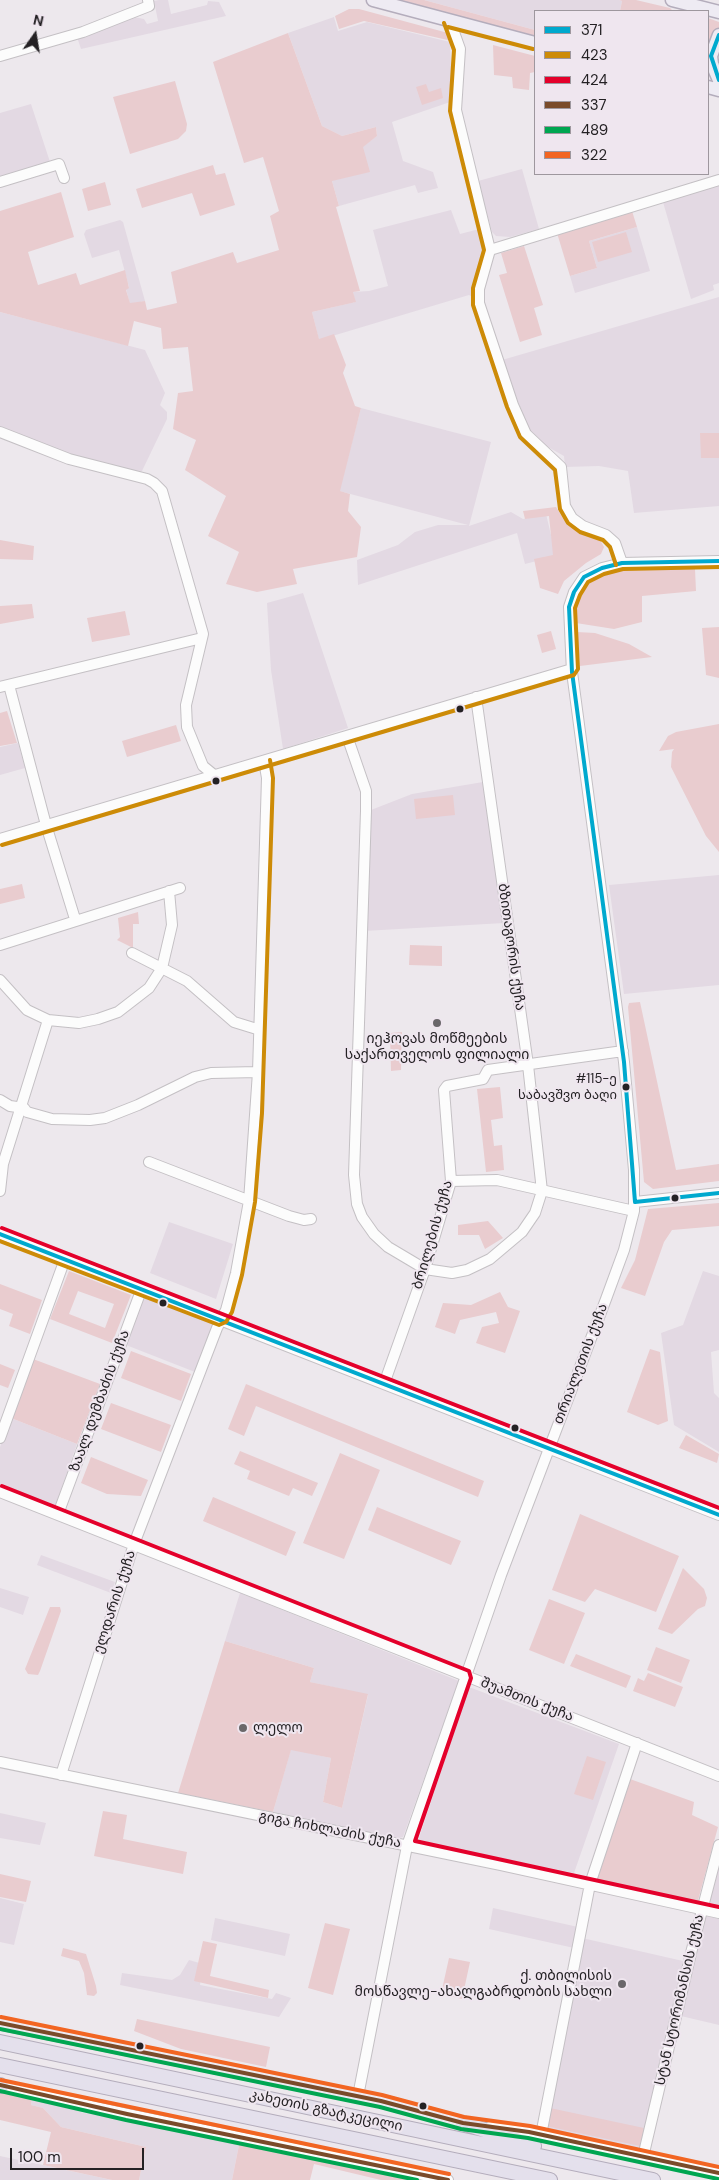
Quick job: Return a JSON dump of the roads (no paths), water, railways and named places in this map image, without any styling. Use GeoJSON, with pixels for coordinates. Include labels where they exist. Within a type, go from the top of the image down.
{"type":"FeatureCollection","features":[{"type":"Feature","properties":{"kind":"highway","name":"კახეთის გზატკეცილი"},"geometry":{"type":"LineString","coordinates":[[0,2042],[653,2180]]}},
{"type":"Feature","properties":{"kind":"highway","name":"კახეთის გზატკეცილი"},"geometry":{"type":"LineString","coordinates":[[0,2065],[550,2180]]}},
{"type":"Feature","properties":{"kind":"highway"},"geometry":{"type":"LineString","coordinates":[[463,2123],[594,2167]]}},
{"type":"Feature","properties":{"kind":"highway"},"geometry":{"type":"LineString","coordinates":[[489,2167],[518,2180]]}},
{"type":"Feature","properties":{"kind":"main road"},"geometry":{"type":"LineString","coordinates":[[671,0],[679,10]]}},
{"type":"Feature","properties":{"kind":"main road"},"geometry":{"type":"LineString","coordinates":[[671,0],[719,12]]}},
{"type":"Feature","properties":{"kind":"main road"},"geometry":{"type":"LineString","coordinates":[[378,1],[534,43]]}},
{"type":"Feature","properties":{"kind":"main road"},"geometry":{"type":"LineString","coordinates":[[719,35],[711,56],[712,64],[719,80]]}},
{"type":"Feature","properties":{"kind":"main road"},"geometry":{"type":"LineString","coordinates":[[0,2023],[358,2096],[463,2123]]}},
{"type":"Feature","properties":{"kind":"street"},"geometry":{"type":"LineString","coordinates":[[0,56],[83,32],[149,6],[148,0]]}},
{"type":"Feature","properties":{"kind":"street"},"geometry":{"type":"LineString","coordinates":[[450,21],[460,49],[456,110],[490,250],[479,289],[479,303],[513,405],[526,434],[561,467],[565,506],[572,518],[583,526],[606,535],[615,543],[622,562]]}},
{"type":"Feature","properties":{"kind":"street"},"geometry":{"type":"LineString","coordinates":[[0,182],[60,164],[64,178]]}},
{"type":"Feature","properties":{"kind":"street"},"geometry":{"type":"LineString","coordinates":[[490,250],[666,198],[719,180]]}},
{"type":"Feature","properties":{"kind":"street"},"geometry":{"type":"LineString","coordinates":[[0,432],[69,459],[147,480],[160,488],[172,521],[202,630],[202,638],[185,714],[192,742],[203,766],[214,776]]}},
{"type":"Feature","properties":{"kind":"street","name":"თრიალეთის ქუჩა"},"geometry":{"type":"LineString","coordinates":[[358,2096],[407,1846],[465,1676],[548,1449],[624,1250],[634,1207],[623,1051],[572,669],[569,607],[574,592],[584,577],[602,568],[622,562],[719,561]]}},
{"type":"Feature","properties":{"kind":"street"},"geometry":{"type":"LineString","coordinates":[[75,920],[4,686],[202,638]]}},
{"type":"Feature","properties":{"kind":"street"},"geometry":{"type":"LineString","coordinates":[[0,839],[572,669]]}},
{"type":"Feature","properties":{"kind":"street","name":"ბზითაგორის ქუჩა"},"geometry":{"type":"LineString","coordinates":[[347,736],[366,791],[354,1174],[357,1204],[374,1234],[388,1247],[425,1269],[452,1273],[467,1270],[490,1259],[522,1232],[535,1213],[542,1191],[528,1064],[476,697]]}},
{"type":"Feature","properties":{"kind":"street","name":"ელდარის ქუჩა"},"geometry":{"type":"LineString","coordinates":[[61,1775],[134,1544],[226,1310],[236,1273],[248,1201],[258,1072],[267,778],[264,760]]}},
{"type":"Feature","properties":{"kind":"street"},"geometry":{"type":"LineString","coordinates":[[0,945],[180,888]]}},
{"type":"Feature","properties":{"kind":"street"},"geometry":{"type":"LineString","coordinates":[[0,980],[27,1010],[48,1020],[78,1022],[98,1019],[118,1012],[149,988],[162,968],[172,925],[169,891]]}},
{"type":"Feature","properties":{"kind":"street"},"geometry":{"type":"LineString","coordinates":[[132,953],[187,981],[234,1022],[260,1030]]}},
{"type":"Feature","properties":{"kind":"street"},"geometry":{"type":"LineString","coordinates":[[0,1191],[2,1164],[48,1020]]}},
{"type":"Feature","properties":{"kind":"street","name":"ბრილების ქუჩა"},"geometry":{"type":"LineString","coordinates":[[384,1384],[425,1269],[451,1181],[444,1090],[447,1086],[483,1078],[488,1070],[623,1051]]}},
{"type":"Feature","properties":{"kind":"street"},"geometry":{"type":"LineString","coordinates":[[0,1095],[27,1112],[52,1119],[105,1118],[162,1095],[195,1077],[212,1072],[258,1072]]}},
{"type":"Feature","properties":{"kind":"street"},"geometry":{"type":"LineString","coordinates":[[0,1100],[10,1106],[19,1107]]}},
{"type":"Feature","properties":{"kind":"street"},"geometry":{"type":"LineString","coordinates":[[150,1162],[296,1218],[311,1219]]}},
{"type":"Feature","properties":{"kind":"street"},"geometry":{"type":"LineString","coordinates":[[451,1181],[497,1180],[542,1191],[634,1207],[719,1193]]}},
{"type":"Feature","properties":{"kind":"street"},"geometry":{"type":"LineString","coordinates":[[0,1234],[142,1288],[719,1516]]}},
{"type":"Feature","properties":{"kind":"street"},"geometry":{"type":"LineString","coordinates":[[0,1438],[66,1259]]}},
{"type":"Feature","properties":{"kind":"street","name":"ზაალ დუმბაძის ქუჩა"},"geometry":{"type":"LineString","coordinates":[[58,1514],[142,1288]]}},
{"type":"Feature","properties":{"kind":"street","name":"შუამთის ქუჩა"},"geometry":{"type":"LineString","coordinates":[[0,1492],[719,1776]]}},
{"type":"Feature","properties":{"kind":"street"},"geometry":{"type":"LineString","coordinates":[[540,2135],[590,1884],[637,1742]]}},
{"type":"Feature","properties":{"kind":"street","name":"გიგა ჩიხლაძის ქუჩა"},"geometry":{"type":"LineString","coordinates":[[0,1762],[719,1912]]}},
{"type":"Feature","properties":{"kind":"street","name":"სტან სტორიმანსის ქუჩა"},"geometry":{"type":"LineString","coordinates":[[643,2157],[702,1908],[719,1845]]}},
{"type":"Feature","properties":{"kind":"street"},"geometry":{"type":"LineString","coordinates":[[0,2086],[448,2180]]}},
{"type":"Feature","properties":{"kind":"street"},"geometry":{"type":"LineString","coordinates":[[463,2123],[540,2135],[719,2173]]}},
{"type":"Feature","properties":{"kind":"place","name":"იეჰოვას მოწმეების საქართველოს ფილიალი"},"geometry":{"type":"Point","coordinates":[437,1023]}},
{"type":"Feature","properties":{"kind":"place","name":"#115-ე საბავშვო ბაღი"},"geometry":{"type":"Point","coordinates":[626,1087]}},
{"type":"Feature","properties":{"kind":"place","name":"ლელო"},"geometry":{"type":"Point","coordinates":[243,1728]}},
{"type":"Feature","properties":{"kind":"place","name":"ქ. თბილისის მოსწავლე-ახალგაბრდობის სახლი"},"geometry":{"type":"Point","coordinates":[622,1984]}}]}
